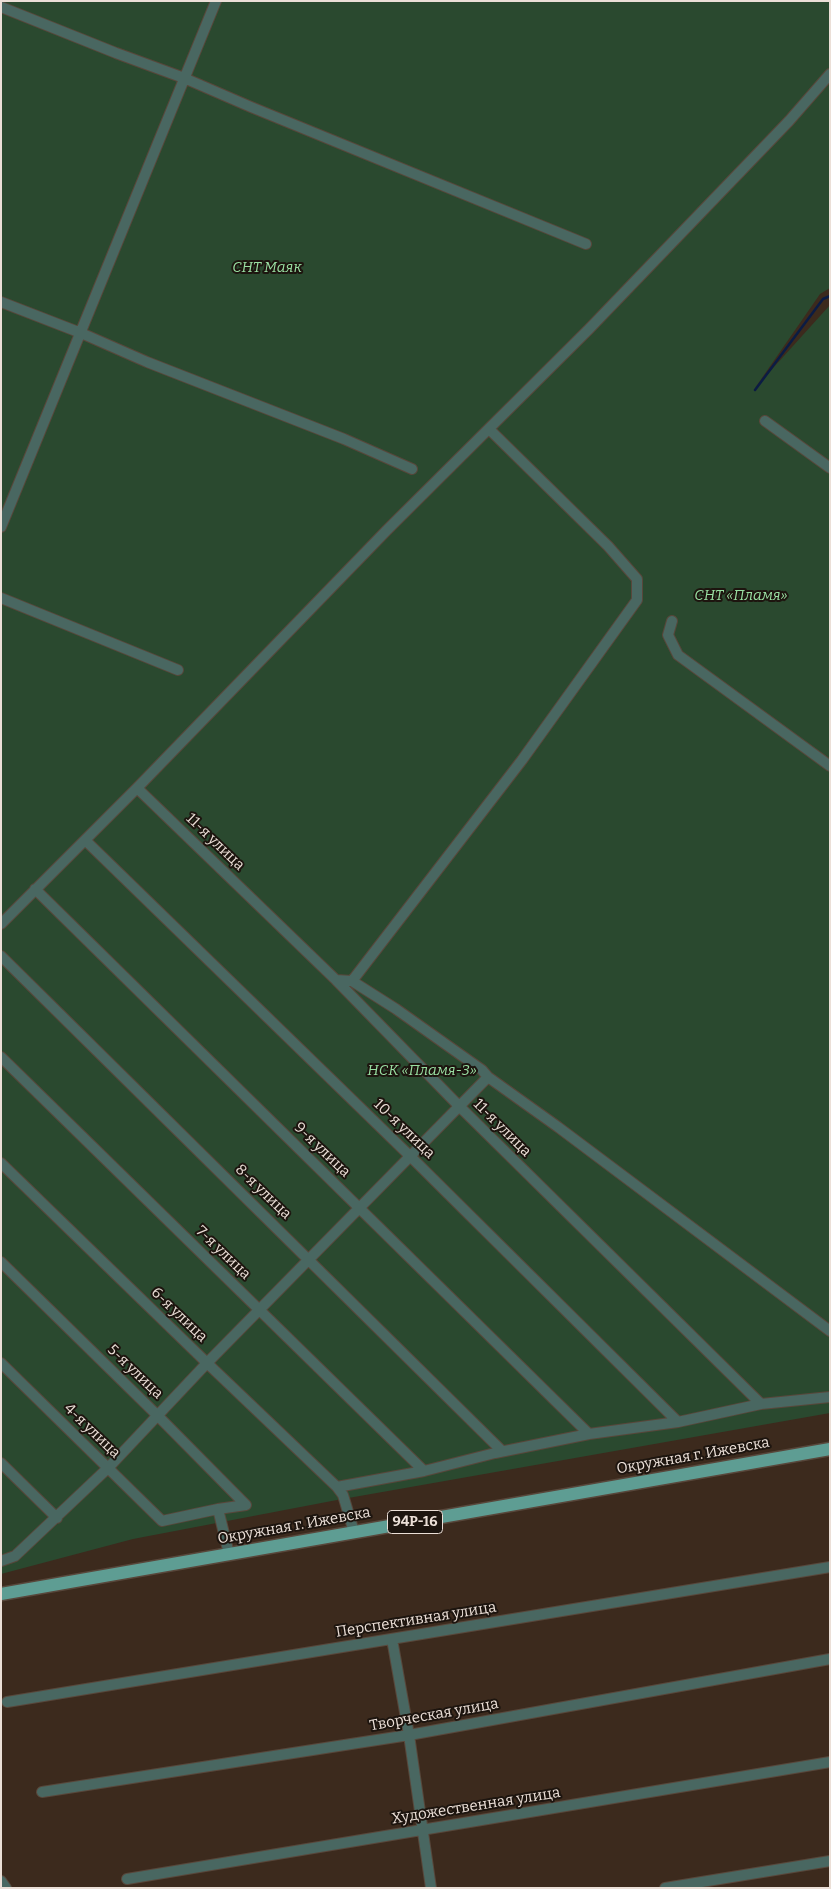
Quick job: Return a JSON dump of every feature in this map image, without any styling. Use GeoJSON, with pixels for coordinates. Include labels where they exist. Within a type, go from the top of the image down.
{"type":"FeatureCollection","features":[{"type":"Feature","properties":{"kind":"main road","name":"Окружная г. Ижевска"},"geometry":{"type":"LineString","coordinates":[[1,1594],[830,1449]]}},
{"type":"Feature","properties":{"kind":"street"},"geometry":{"type":"LineString","coordinates":[[1,527],[216,1]]}},
{"type":"Feature","properties":{"kind":"street"},"geometry":{"type":"LineString","coordinates":[[1,7],[184,78],[586,244]]}},
{"type":"Feature","properties":{"kind":"street"},"geometry":{"type":"LineString","coordinates":[[1,924],[137,788],[387,530],[639,278],[789,121],[830,74]]}},
{"type":"Feature","properties":{"kind":"street"},"geometry":{"type":"LineString","coordinates":[[1,302],[412,468]]}},
{"type":"Feature","properties":{"kind":"street"},"geometry":{"type":"LineString","coordinates":[[765,421],[830,468]]}},
{"type":"Feature","properties":{"kind":"street"},"geometry":{"type":"LineString","coordinates":[[352,981],[522,760],[637,600],[637,579],[608,546],[489,429]]}},
{"type":"Feature","properties":{"kind":"street"},"geometry":{"type":"LineString","coordinates":[[1,598],[178,670]]}},
{"type":"Feature","properties":{"kind":"street"},"geometry":{"type":"LineString","coordinates":[[672,621],[668,635],[678,655],[830,766]]}},
{"type":"Feature","properties":{"kind":"street","name":"11-я улица"},"geometry":{"type":"LineString","coordinates":[[137,788],[336,980],[459,1106],[761,1404]]}},
{"type":"Feature","properties":{"kind":"street","name":"10-я улица"},"geometry":{"type":"LineString","coordinates":[[85,840],[411,1157],[678,1422]]}},
{"type":"Feature","properties":{"kind":"street","name":"9-я улица"},"geometry":{"type":"LineString","coordinates":[[34,889],[589,1434]]}},
{"type":"Feature","properties":{"kind":"street","name":"8-я улица"},"geometry":{"type":"LineString","coordinates":[[1,956],[502,1451]]}},
{"type":"Feature","properties":{"kind":"street"},"geometry":{"type":"LineString","coordinates":[[336,980],[352,981],[396,1009],[482,1070],[830,1331]]}},
{"type":"Feature","properties":{"kind":"street","name":"7-я улица"},"geometry":{"type":"LineString","coordinates":[[1,1057],[424,1471]]}},
{"type":"Feature","properties":{"kind":"street"},"geometry":{"type":"LineString","coordinates":[[1,1561],[16,1556],[109,1467],[207,1363],[411,1157],[488,1076]]}},
{"type":"Feature","properties":{"kind":"street","name":"6-я улица"},"geometry":{"type":"LineString","coordinates":[[1,1162],[337,1487]]}},
{"type":"Feature","properties":{"kind":"street","name":"5-я улица"},"geometry":{"type":"LineString","coordinates":[[1,1262],[246,1505],[218,1509]]}},
{"type":"Feature","properties":{"kind":"street","name":"4-я улица"},"geometry":{"type":"LineString","coordinates":[[1,1363],[162,1521],[218,1509]]}},
{"type":"Feature","properties":{"kind":"street"},"geometry":{"type":"LineString","coordinates":[[354,1532],[343,1495],[337,1487],[424,1471],[502,1451],[589,1434],[678,1422],[761,1404],[830,1396]]}},
{"type":"Feature","properties":{"kind":"street"},"geometry":{"type":"LineString","coordinates":[[1,1463],[57,1518]]}},
{"type":"Feature","properties":{"kind":"street"},"geometry":{"type":"LineString","coordinates":[[218,1509],[229,1554]]}},
{"type":"Feature","properties":{"kind":"street","name":"Перспективная улица"},"geometry":{"type":"LineString","coordinates":[[7,1702],[830,1567]]}},
{"type":"Feature","properties":{"kind":"street"},"geometry":{"type":"LineString","coordinates":[[392,1639],[409,1736],[431,1888]]}},
{"type":"Feature","properties":{"kind":"street","name":"Творческая улица"},"geometry":{"type":"LineString","coordinates":[[42,1792],[409,1736],[830,1659]]}},
{"type":"Feature","properties":{"kind":"street","name":"Художественная улица"},"geometry":{"type":"LineString","coordinates":[[127,1879],[830,1762]]}},
{"type":"Feature","properties":{"kind":"street"},"geometry":{"type":"LineString","coordinates":[[665,1888],[830,1861]]}},
{"type":"Feature","properties":{"kind":"street"},"geometry":{"type":"LineString","coordinates":[[1,1881],[6,1888]]}},
{"type":"Feature","properties":{"kind":"green space","name":"НСК «Пламя-3»"},"geometry":{"type":"Polygon","coordinates":[[[1,1],[830,1],[830,288],[820,294],[755,388],[830,305],[830,1413],[337,1500],[133,1539],[1,1574],[1,1]]]}},
{"type":"Feature","properties":{"kind":"waterway"},"geometry":{"type":"LineString","coordinates":[[755,390],[823,299],[830,296]]}},
{"type":"Feature","properties":{"kind":"park label","name":"СНТ Маяк"},"geometry":{"type":"Point","coordinates":[267,268]}},
{"type":"Feature","properties":{"kind":"park label","name":"СНТ «Пламя»"},"geometry":{"type":"Point","coordinates":[741,596]}}]}
